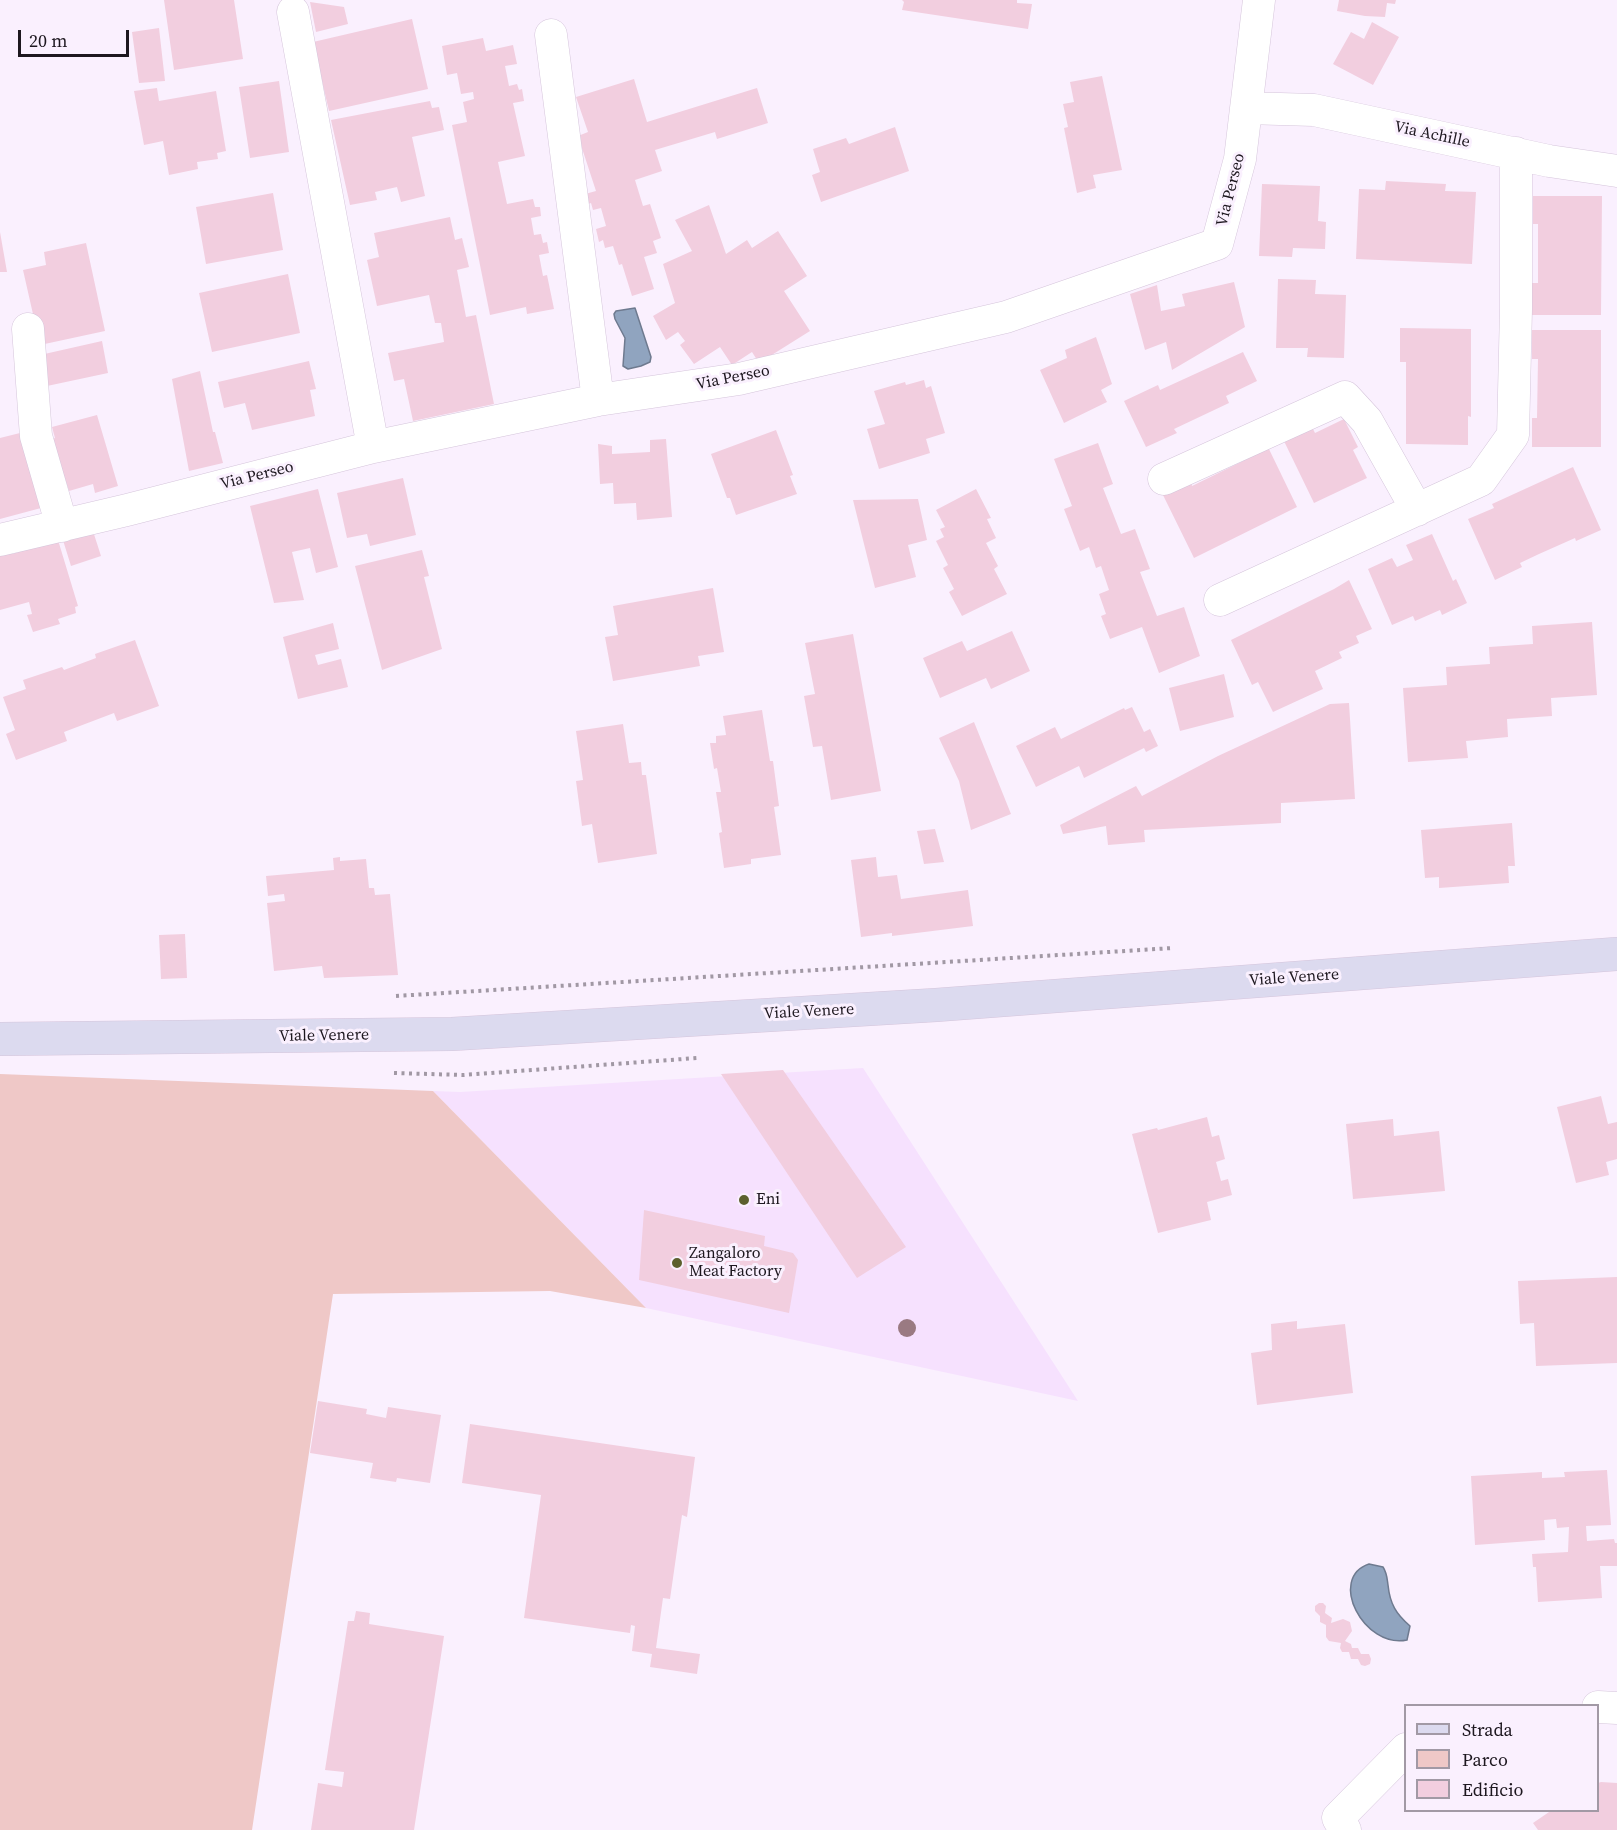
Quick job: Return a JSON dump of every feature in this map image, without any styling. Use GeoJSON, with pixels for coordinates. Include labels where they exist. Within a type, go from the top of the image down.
{"type":"FeatureCollection","features":[{"type":"Feature","properties":{"kind":"street","name":"Via Perseo"},"geometry":{"type":"LineString","coordinates":[[0,540],[373,447],[598,400],[739,379],[1006,317],[1217,243],[1240,159],[1259,0]]}},
{"type":"Feature","properties":{"kind":"street"},"geometry":{"type":"LineString","coordinates":[[293,12],[373,447]]}},
{"type":"Feature","properties":{"kind":"street"},"geometry":{"type":"LineString","coordinates":[[551,35],[598,400]]}},
{"type":"Feature","properties":{"kind":"street","name":"Via Achille"},"geometry":{"type":"LineString","coordinates":[[1246,108],[1314,110],[1549,161],[1617,171]]}},
{"type":"Feature","properties":{"kind":"street"},"geometry":{"type":"LineString","coordinates":[[1220,600],[1481,480],[1513,435],[1516,153]]}},
{"type":"Feature","properties":{"kind":"street"},"geometry":{"type":"LineString","coordinates":[[28,329],[36,436],[62,526]]}},
{"type":"Feature","properties":{"kind":"street"},"geometry":{"type":"LineString","coordinates":[[1164,479],[1345,397],[1367,421],[1417,510]]}},
{"type":"Feature","properties":{"kind":"street","name":"Viale Venere"},"geometry":{"type":"LineString","coordinates":[[0,1039],[452,1034],[936,1005],[1617,954]]}},
{"type":"Feature","properties":{"kind":"street"},"geometry":{"type":"LineString","coordinates":[[1599,1707],[1617,1708]]}},
{"type":"Feature","properties":{"kind":"street"},"geometry":{"type":"LineString","coordinates":[[1342,1824],[1404,1751]]}},
{"type":"Feature","properties":{"kind":"path"},"geometry":{"type":"LineString","coordinates":[[386,997],[1179,948]]}},
{"type":"Feature","properties":{"kind":"shaded area","name":"Eni"},"geometry":{"type":"Polygon","coordinates":[[[863,1068],[1078,1401],[646,1308],[433,1091],[460,1092],[863,1068]]]}},
{"type":"Feature","properties":{"kind":"green space"},"geometry":{"type":"Polygon","coordinates":[[[0,1074],[433,1091],[646,1308],[550,1291],[333,1294],[252,1830],[0,1830],[0,1074]]]}},
{"type":"Feature","properties":{"kind":"water"},"geometry":{"type":"Polygon","coordinates":[[[635,308],[651,357],[650,362],[628,369],[623,366],[625,338],[614,314],[616,311],[635,308]]]}},
{"type":"Feature","properties":{"kind":"water"},"geometry":{"type":"Polygon","coordinates":[[[1369,1564],[1384,1569],[1392,1603],[1397,1613],[1410,1626],[1407,1640],[1391,1640],[1377,1634],[1365,1624],[1356,1611],[1351,1597],[1351,1583],[1357,1572],[1369,1564]]]}},
{"type":"Feature","properties":{"kind":"building"},"geometry":{"type":"Polygon","coordinates":[[[164,0],[234,0],[243,59],[174,70],[164,0]]]}},
{"type":"Feature","properties":{"kind":"building"},"geometry":{"type":"Polygon","coordinates":[[[902,0],[1017,0],[1017,3],[1032,4],[1028,29],[902,10],[904,2],[902,0]]]}},
{"type":"Feature","properties":{"kind":"building"},"geometry":{"type":"Polygon","coordinates":[[[1339,0],[1396,0],[1395,4],[1387,3],[1385,17],[1337,11],[1339,0]]]}},
{"type":"Feature","properties":{"kind":"building"},"geometry":{"type":"Polygon","coordinates":[[[310,2],[344,7],[348,24],[316,32],[310,2]]]}},
{"type":"Feature","properties":{"kind":"building"},"geometry":{"type":"Polygon","coordinates":[[[412,19],[428,89],[329,111],[313,42],[412,19]]]}},
{"type":"Feature","properties":{"kind":"building"},"geometry":{"type":"Polygon","coordinates":[[[1372,22],[1399,37],[1373,85],[1333,64],[1351,32],[1364,39],[1372,22]]]}},
{"type":"Feature","properties":{"kind":"building"},"geometry":{"type":"Polygon","coordinates":[[[159,28],[165,81],[139,83],[132,32],[159,28]]]}},
{"type":"Feature","properties":{"kind":"building"},"geometry":{"type":"Polygon","coordinates":[[[483,38],[486,51],[513,45],[517,64],[505,66],[509,86],[517,84],[519,90],[522,89],[524,101],[513,103],[525,156],[498,162],[507,204],[533,199],[535,207],[540,207],[541,216],[531,218],[534,235],[541,234],[543,243],[547,242],[549,253],[539,255],[543,276],[547,275],[554,309],[527,314],[526,307],[490,315],[452,125],[467,122],[463,102],[474,99],[473,92],[461,94],[457,73],[447,75],[442,46],[483,38]]]}},
{"type":"Feature","properties":{"kind":"building"},"geometry":{"type":"Polygon","coordinates":[[[1102,76],[1122,170],[1093,175],[1096,188],[1077,193],[1064,128],[1068,127],[1063,104],[1074,102],[1070,82],[1102,76]]]}},
{"type":"Feature","properties":{"kind":"building"},"geometry":{"type":"Polygon","coordinates":[[[634,79],[647,122],[757,88],[768,123],[717,139],[715,132],[655,150],[662,171],[635,180],[643,206],[650,204],[661,238],[653,241],[657,253],[644,257],[654,289],[632,296],[622,264],[619,265],[613,246],[605,248],[603,240],[599,242],[596,229],[606,226],[601,208],[593,210],[585,194],[596,191],[578,136],[588,132],[576,97],[634,79]]]}},
{"type":"Feature","properties":{"kind":"building"},"geometry":{"type":"Polygon","coordinates":[[[279,81],[289,152],[250,158],[239,87],[279,81]]]}},
{"type":"Feature","properties":{"kind":"building"},"geometry":{"type":"Polygon","coordinates":[[[157,88],[159,101],[216,91],[226,151],[217,153],[218,159],[197,162],[198,169],[169,175],[163,141],[144,145],[134,91],[157,88]]]}},
{"type":"Feature","properties":{"kind":"building"},"geometry":{"type":"Polygon","coordinates":[[[430,101],[432,108],[439,107],[444,130],[412,137],[425,196],[401,202],[397,187],[375,192],[377,200],[350,205],[331,120],[430,101]]]}},
{"type":"Feature","properties":{"kind":"building"},"geometry":{"type":"Polygon","coordinates":[[[895,127],[909,171],[821,202],[812,175],[820,172],[813,149],[846,138],[849,144],[895,127]]]}},
{"type":"Feature","properties":{"kind":"building"},"geometry":{"type":"Polygon","coordinates":[[[1386,181],[1446,184],[1445,191],[1476,192],[1472,264],[1356,259],[1359,189],[1385,190],[1386,181]]]}},
{"type":"Feature","properties":{"kind":"building"},"geometry":{"type":"Polygon","coordinates":[[[1262,184],[1320,186],[1318,221],[1326,222],[1325,249],[1293,248],[1292,257],[1259,256],[1262,184]]]}},
{"type":"Feature","properties":{"kind":"building"},"geometry":{"type":"Polygon","coordinates":[[[273,193],[283,250],[206,264],[196,207],[273,193]]]}},
{"type":"Feature","properties":{"kind":"building"},"geometry":{"type":"Polygon","coordinates":[[[1533,196],[1602,196],[1601,315],[1532,315],[1532,283],[1538,283],[1538,224],[1533,224],[1533,196]]]}},
{"type":"Feature","properties":{"kind":"building"},"geometry":{"type":"Polygon","coordinates":[[[709,205],[726,254],[747,240],[752,248],[778,231],[807,276],[784,291],[810,331],[759,363],[752,352],[732,365],[720,347],[694,364],[680,345],[685,341],[678,332],[666,340],[653,316],[675,303],[663,264],[692,251],[675,220],[709,205]]]}},
{"type":"Feature","properties":{"kind":"building"},"geometry":{"type":"Polygon","coordinates":[[[450,217],[455,240],[462,238],[469,267],[457,270],[466,317],[476,315],[494,404],[413,421],[404,379],[394,381],[388,353],[444,342],[441,323],[435,323],[429,295],[377,306],[367,260],[379,257],[374,233],[450,217]]]}},
{"type":"Feature","properties":{"kind":"building"},"geometry":{"type":"Polygon","coordinates":[[[0,232],[7,272],[0,272],[0,232]]]}},
{"type":"Feature","properties":{"kind":"building"},"geometry":{"type":"Polygon","coordinates":[[[86,243],[105,331],[40,345],[23,270],[46,265],[44,252],[86,243]]]}},
{"type":"Feature","properties":{"kind":"building"},"geometry":{"type":"Polygon","coordinates":[[[288,274],[300,333],[212,352],[199,293],[288,274]]]}},
{"type":"Feature","properties":{"kind":"building"},"geometry":{"type":"Polygon","coordinates":[[[1278,279],[1316,280],[1315,294],[1346,295],[1344,358],[1307,357],[1308,348],[1276,348],[1278,279]]]}},
{"type":"Feature","properties":{"kind":"building"},"geometry":{"type":"Polygon","coordinates":[[[1234,282],[1245,327],[1172,370],[1166,342],[1145,350],[1130,294],[1157,285],[1161,311],[1185,306],[1182,294],[1234,282]]]}},
{"type":"Feature","properties":{"kind":"building"},"geometry":{"type":"Polygon","coordinates":[[[1400,328],[1471,329],[1471,417],[1468,416],[1468,445],[1406,444],[1406,362],[1400,362],[1400,328]]]}},
{"type":"Feature","properties":{"kind":"building"},"geometry":{"type":"Polygon","coordinates":[[[1532,330],[1601,330],[1601,447],[1532,447],[1532,418],[1537,418],[1538,359],[1532,359],[1532,330]]]}},
{"type":"Feature","properties":{"kind":"building"},"geometry":{"type":"Polygon","coordinates":[[[1096,337],[1112,384],[1101,390],[1107,402],[1064,423],[1040,370],[1067,358],[1065,350],[1096,337]]]}},
{"type":"Feature","properties":{"kind":"building"},"geometry":{"type":"Polygon","coordinates":[[[102,341],[108,373],[47,386],[40,355],[102,341]]]}},
{"type":"Feature","properties":{"kind":"building"},"geometry":{"type":"Polygon","coordinates":[[[1243,352],[1257,381],[1226,396],[1229,403],[1174,429],[1177,433],[1146,447],[1124,401],[1158,385],[1160,390],[1243,352]]]}},
{"type":"Feature","properties":{"kind":"building"},"geometry":{"type":"Polygon","coordinates":[[[309,361],[316,389],[310,390],[315,416],[252,430],[245,403],[224,408],[218,382],[309,361]]]}},
{"type":"Feature","properties":{"kind":"building"},"geometry":{"type":"Polygon","coordinates":[[[200,371],[213,432],[215,432],[223,463],[189,471],[172,379],[200,371]]]}},
{"type":"Feature","properties":{"kind":"building"},"geometry":{"type":"Polygon","coordinates":[[[924,380],[926,388],[931,386],[945,433],[926,439],[930,453],[879,469],[867,429],[885,424],[874,391],[905,382],[906,385],[924,380]]]}},
{"type":"Feature","properties":{"kind":"building"},"geometry":{"type":"Polygon","coordinates":[[[97,415],[118,486],[95,493],[93,484],[69,491],[52,439],[55,438],[52,427],[97,415]]]}},
{"type":"Feature","properties":{"kind":"building"},"geometry":{"type":"Polygon","coordinates":[[[1344,419],[1358,447],[1353,450],[1367,478],[1314,503],[1283,439],[1311,425],[1315,433],[1344,419]]]}},
{"type":"Feature","properties":{"kind":"building"},"geometry":{"type":"Polygon","coordinates":[[[776,430],[793,475],[790,476],[797,494],[736,515],[730,498],[727,498],[711,454],[776,430]]]}},
{"type":"Feature","properties":{"kind":"building"},"geometry":{"type":"Polygon","coordinates":[[[20,433],[41,508],[0,519],[0,438],[20,433]]]}},
{"type":"Feature","properties":{"kind":"building"},"geometry":{"type":"Polygon","coordinates":[[[666,439],[672,517],[637,520],[636,503],[614,504],[613,483],[600,484],[598,444],[612,446],[612,454],[650,452],[650,440],[666,439]]]}},
{"type":"Feature","properties":{"kind":"building"},"geometry":{"type":"Polygon","coordinates":[[[1098,443],[1113,484],[1103,488],[1121,534],[1135,529],[1150,569],[1140,572],[1157,616],[1184,607],[1200,656],[1159,673],[1142,627],[1110,639],[1101,616],[1106,614],[1099,594],[1109,590],[1101,566],[1096,568],[1089,547],[1080,551],[1064,509],[1072,506],[1054,459],[1098,443]]]}},
{"type":"Feature","properties":{"kind":"building"},"geometry":{"type":"Polygon","coordinates":[[[1267,445],[1297,507],[1194,558],[1163,495],[1191,482],[1192,486],[1243,461],[1241,457],[1267,445]]]}},
{"type":"Feature","properties":{"kind":"building"},"geometry":{"type":"Polygon","coordinates":[[[1573,467],[1601,530],[1576,541],[1575,538],[1539,554],[1520,563],[1522,567],[1495,580],[1468,519],[1494,508],[1492,504],[1573,467]]]}},
{"type":"Feature","properties":{"kind":"building"},"geometry":{"type":"Polygon","coordinates":[[[403,478],[416,535],[370,546],[367,534],[347,538],[337,493],[403,478]]]}},
{"type":"Feature","properties":{"kind":"building"},"geometry":{"type":"Polygon","coordinates":[[[318,489],[338,567],[316,573],[310,548],[292,552],[304,600],[274,603],[250,506],[318,489]]]}},
{"type":"Feature","properties":{"kind":"building"},"geometry":{"type":"Polygon","coordinates":[[[976,489],[991,518],[987,519],[996,538],[986,543],[998,566],[994,569],[1007,594],[962,616],[949,592],[954,589],[943,568],[948,565],[936,541],[944,537],[940,529],[945,527],[936,510],[976,489]]]}},
{"type":"Feature","properties":{"kind":"building"},"geometry":{"type":"Polygon","coordinates":[[[918,499],[927,540],[908,545],[916,577],[875,588],[853,500],[918,499]]]}},
{"type":"Feature","properties":{"kind":"building"},"geometry":{"type":"Polygon","coordinates":[[[92,528],[101,556],[71,566],[62,537],[92,528]]]}},
{"type":"Feature","properties":{"kind":"building"},"geometry":{"type":"Polygon","coordinates":[[[1432,534],[1453,581],[1456,579],[1467,603],[1442,615],[1440,610],[1415,621],[1413,616],[1392,625],[1368,569],[1392,558],[1397,567],[1413,560],[1406,545],[1432,534]]]}},
{"type":"Feature","properties":{"kind":"building"},"geometry":{"type":"Polygon","coordinates":[[[58,540],[78,606],[75,607],[76,613],[58,619],[60,624],[33,632],[27,615],[32,614],[29,602],[0,610],[0,552],[11,549],[12,554],[58,540]]]}},
{"type":"Feature","properties":{"kind":"building"},"geometry":{"type":"Polygon","coordinates":[[[422,550],[429,576],[424,577],[442,649],[382,670],[355,566],[422,550]]]}},
{"type":"Feature","properties":{"kind":"building"},"geometry":{"type":"Polygon","coordinates":[[[1349,580],[1372,629],[1356,636],[1359,643],[1339,652],[1342,658],[1315,671],[1323,689],[1273,712],[1258,682],[1252,685],[1231,640],[1349,580]]]}},
{"type":"Feature","properties":{"kind":"building"},"geometry":{"type":"Polygon","coordinates":[[[713,588],[724,652],[698,656],[700,666],[613,681],[605,637],[618,635],[613,606],[713,588]]]}},
{"type":"Feature","properties":{"kind":"building"},"geometry":{"type":"Polygon","coordinates":[[[1592,622],[1597,695],[1551,698],[1552,716],[1507,719],[1508,737],[1466,741],[1468,758],[1408,762],[1403,688],[1447,685],[1446,667],[1490,664],[1489,647],[1533,644],[1532,626],[1592,622]]]}},
{"type":"Feature","properties":{"kind":"building"},"geometry":{"type":"Polygon","coordinates":[[[333,623],[339,649],[315,655],[318,665],[341,659],[348,687],[298,699],[283,637],[333,623]]]}},
{"type":"Feature","properties":{"kind":"building"},"geometry":{"type":"Polygon","coordinates":[[[1012,631],[1030,671],[991,689],[986,678],[940,698],[923,658],[962,641],[967,651],[1012,631]]]}},
{"type":"Feature","properties":{"kind":"building"},"geometry":{"type":"Polygon","coordinates":[[[853,634],[881,791],[831,800],[822,746],[813,747],[804,696],[815,694],[805,643],[853,634]]]}},
{"type":"Feature","properties":{"kind":"building"},"geometry":{"type":"Polygon","coordinates":[[[135,640],[159,706],[117,721],[114,713],[64,732],[67,741],[16,760],[6,734],[15,730],[3,697],[26,689],[23,680],[62,667],[64,670],[96,658],[95,654],[135,640]]]}},
{"type":"Feature","properties":{"kind":"building"},"geometry":{"type":"Polygon","coordinates":[[[1224,674],[1234,717],[1180,731],[1169,688],[1224,674]]]}},
{"type":"Feature","properties":{"kind":"building"},"geometry":{"type":"Polygon","coordinates":[[[1349,703],[1355,799],[1281,803],[1281,823],[1144,830],[1145,842],[1108,845],[1106,826],[1063,834],[1060,825],[1136,786],[1142,796],[1218,756],[1330,704],[1349,703]]]}},
{"type":"Feature","properties":{"kind":"building"},"geometry":{"type":"Polygon","coordinates":[[[1132,707],[1144,732],[1150,729],[1158,746],[1146,752],[1144,748],[1084,778],[1079,766],[1036,787],[1016,746],[1055,727],[1061,739],[1124,708],[1125,710],[1132,707]]]}},
{"type":"Feature","properties":{"kind":"building"},"geometry":{"type":"Polygon","coordinates":[[[762,710],[770,761],[773,761],[779,806],[774,807],[781,855],[751,859],[751,864],[724,868],[716,792],[721,792],[710,743],[716,743],[716,736],[726,735],[723,716],[762,710]]]}},
{"type":"Feature","properties":{"kind":"building"},"geometry":{"type":"Polygon","coordinates":[[[974,722],[1011,814],[971,830],[959,781],[939,738],[974,722]]]}},
{"type":"Feature","properties":{"kind":"building"},"geometry":{"type":"Polygon","coordinates":[[[623,724],[629,763],[641,762],[642,775],[646,775],[657,854],[598,863],[592,824],[582,826],[576,781],[583,780],[576,731],[623,724]]]}},
{"type":"Feature","properties":{"kind":"building"},"geometry":{"type":"Polygon","coordinates":[[[1512,823],[1515,866],[1508,866],[1509,883],[1439,888],[1439,877],[1425,878],[1421,830],[1512,823]]]}},
{"type":"Feature","properties":{"kind":"building"},"geometry":{"type":"Polygon","coordinates":[[[935,829],[944,862],[924,864],[917,831],[935,829]]]}},
{"type":"Feature","properties":{"kind":"building"},"geometry":{"type":"Polygon","coordinates":[[[340,857],[340,861],[366,859],[369,888],[374,888],[375,895],[390,894],[398,975],[324,978],[322,966],[274,971],[267,903],[285,901],[284,894],[268,896],[266,876],[334,870],[333,858],[340,857]]]}},
{"type":"Feature","properties":{"kind":"building"},"geometry":{"type":"Polygon","coordinates":[[[876,857],[878,877],[897,875],[901,899],[968,890],[973,926],[892,936],[892,933],[861,937],[851,860],[876,857]]]}},
{"type":"Feature","properties":{"kind":"building"},"geometry":{"type":"Polygon","coordinates":[[[185,934],[187,978],[161,979],[159,935],[185,934]]]}},
{"type":"Feature","properties":{"kind":"building"},"geometry":{"type":"Polygon","coordinates":[[[783,1070],[906,1247],[857,1278],[721,1074],[783,1070]]]}},
{"type":"Feature","properties":{"kind":"building"},"geometry":{"type":"Polygon","coordinates":[[[1601,1096],[1608,1124],[1617,1122],[1617,1159],[1606,1162],[1609,1175],[1576,1183],[1557,1107],[1601,1096]]]}},
{"type":"Feature","properties":{"kind":"building"},"geometry":{"type":"Polygon","coordinates":[[[1207,1117],[1212,1137],[1219,1135],[1225,1159],[1216,1162],[1221,1181],[1228,1179],[1232,1195],[1207,1202],[1211,1220],[1158,1233],[1132,1134],[1157,1128],[1158,1130],[1207,1117]]]}},
{"type":"Feature","properties":{"kind":"building"},"geometry":{"type":"Polygon","coordinates":[[[1393,1119],[1394,1136],[1439,1131],[1445,1191],[1353,1199],[1346,1124],[1393,1119]]]}},
{"type":"Feature","properties":{"kind":"building"},"geometry":{"type":"Polygon","coordinates":[[[644,1210],[765,1236],[764,1246],[793,1253],[798,1260],[789,1313],[639,1280],[644,1210]]]}},
{"type":"Feature","properties":{"kind":"building"},"geometry":{"type":"Polygon","coordinates":[[[1617,1277],[1617,1363],[1536,1366],[1534,1323],[1520,1324],[1518,1281],[1617,1277]]]}},
{"type":"Feature","properties":{"kind":"building"},"geometry":{"type":"Polygon","coordinates":[[[1297,1321],[1297,1329],[1345,1324],[1353,1393],[1257,1405],[1251,1353],[1272,1350],[1271,1324],[1297,1321]]]}},
{"type":"Feature","properties":{"kind":"building"},"geometry":{"type":"Polygon","coordinates":[[[318,1401],[367,1409],[366,1414],[386,1418],[388,1407],[441,1415],[430,1483],[397,1478],[396,1482],[370,1478],[373,1463],[310,1453],[318,1401]]]}},
{"type":"Feature","properties":{"kind":"building"},"geometry":{"type":"Polygon","coordinates":[[[470,1424],[695,1457],[687,1517],[682,1515],[670,1599],[663,1598],[656,1648],[700,1654],[697,1674],[650,1667],[652,1654],[632,1651],[635,1626],[631,1625],[630,1633],[524,1618],[541,1495],[462,1483],[470,1424]]]}},
{"type":"Feature","properties":{"kind":"building"},"geometry":{"type":"Polygon","coordinates":[[[1607,1470],[1611,1525],[1586,1526],[1587,1541],[1614,1539],[1617,1543],[1617,1566],[1600,1566],[1602,1598],[1538,1602],[1536,1567],[1533,1567],[1532,1554],[1568,1552],[1569,1527],[1557,1528],[1556,1519],[1544,1520],[1545,1540],[1475,1545],[1471,1476],[1542,1472],[1542,1478],[1565,1477],[1564,1472],[1607,1470]]]}},
{"type":"Feature","properties":{"kind":"building"},"geometry":{"type":"Polygon","coordinates":[[[1319,1603],[1326,1606],[1325,1613],[1332,1618],[1331,1623],[1343,1619],[1350,1622],[1352,1631],[1345,1641],[1351,1644],[1352,1648],[1358,1648],[1361,1654],[1369,1654],[1370,1664],[1361,1665],[1358,1659],[1351,1659],[1349,1652],[1342,1652],[1341,1643],[1329,1641],[1326,1637],[1326,1625],[1320,1622],[1320,1616],[1315,1611],[1315,1606],[1319,1603]]]}},
{"type":"Feature","properties":{"kind":"building"},"geometry":{"type":"Polygon","coordinates":[[[356,1611],[370,1613],[369,1624],[444,1636],[414,1830],[311,1830],[318,1783],[342,1787],[344,1772],[325,1770],[348,1621],[354,1621],[356,1611]]]}},
{"type":"Feature","properties":{"kind":"building"},"geometry":{"type":"Polygon","coordinates":[[[1599,1783],[1617,1783],[1617,1830],[1538,1830],[1533,1823],[1549,1812],[1599,1812],[1599,1783]]]}},
{"type":"Feature","properties":{"kind":"place","name":"Eni"},"geometry":{"type":"Point","coordinates":[744,1200]}},
{"type":"Feature","properties":{"kind":"place","name":"Zangaloro Meat Factory"},"geometry":{"type":"Point","coordinates":[677,1263]}}]}
